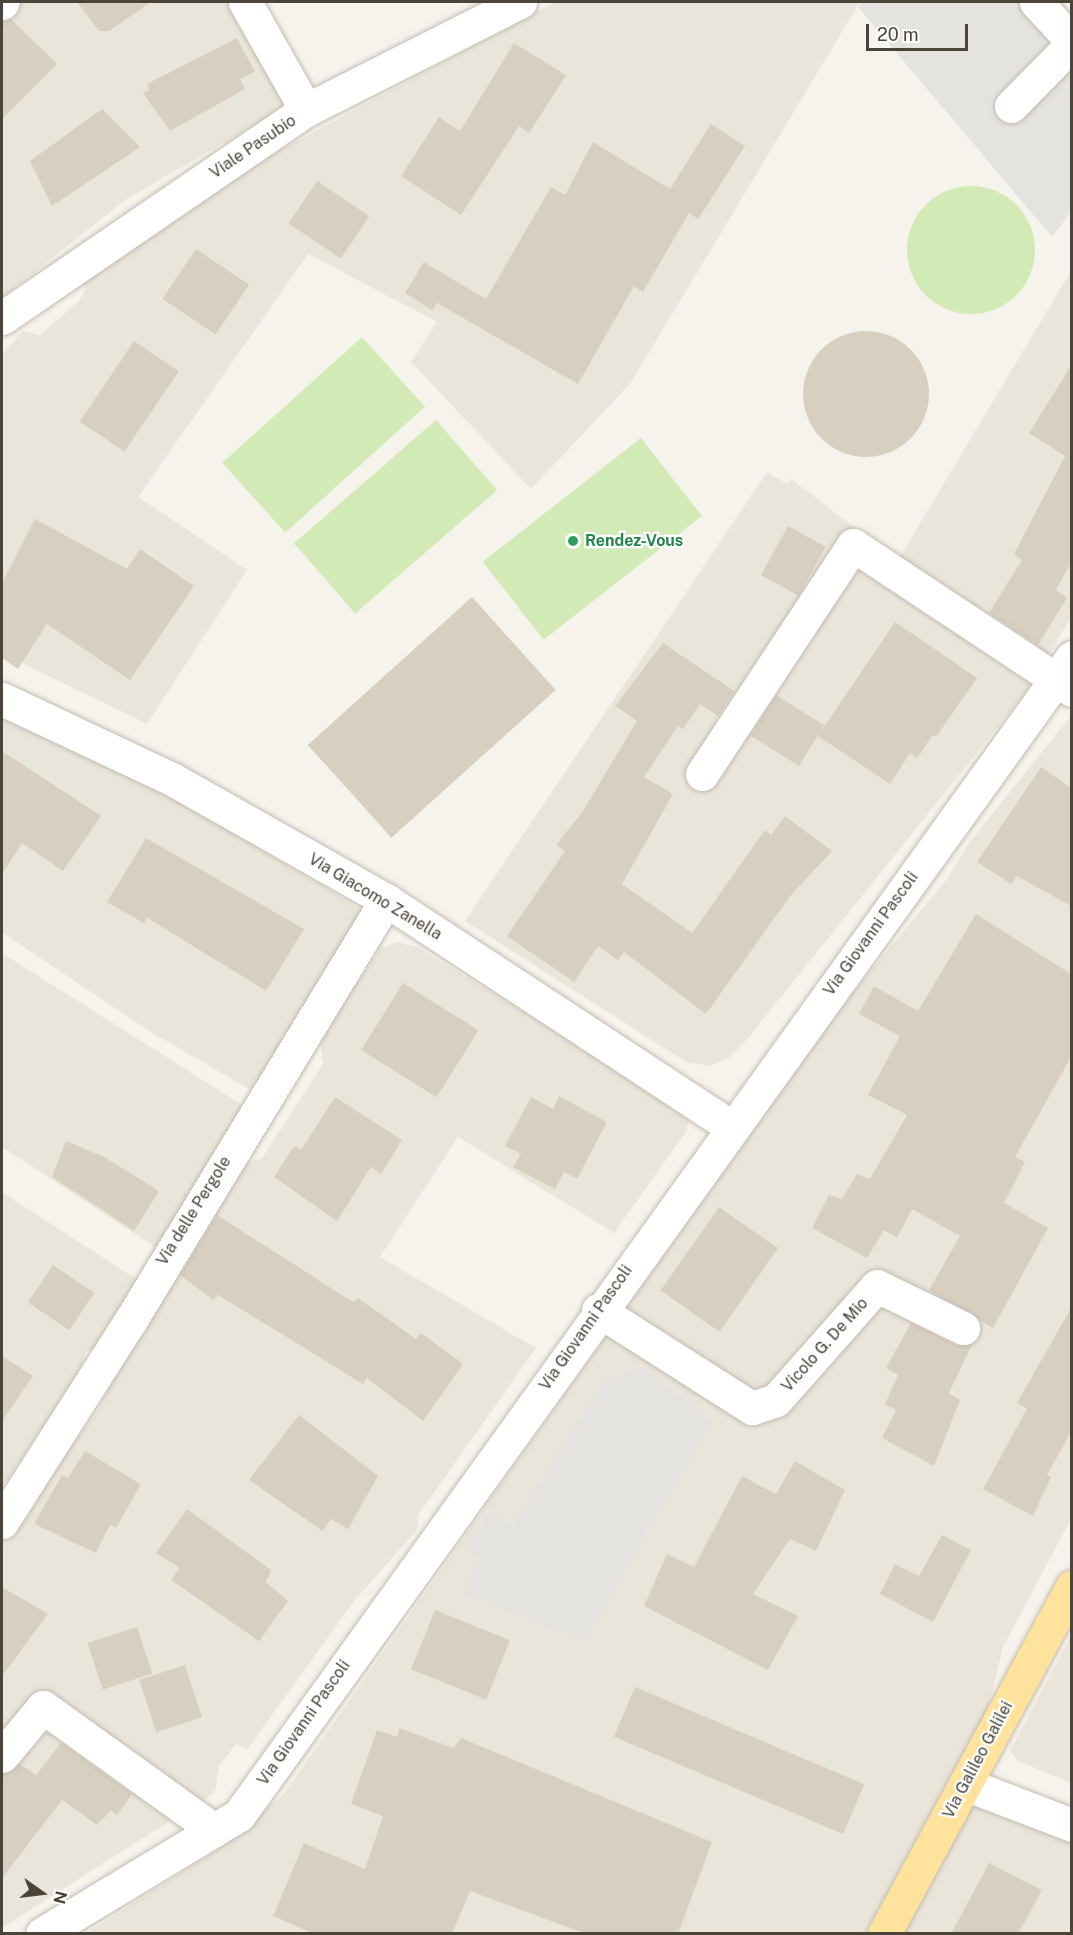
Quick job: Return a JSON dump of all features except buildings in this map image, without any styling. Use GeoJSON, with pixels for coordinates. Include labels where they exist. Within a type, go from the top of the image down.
{"type":"FeatureCollection","features":[{"type":"Feature","properties":{"kind":"main road","name":"Via Galileo Galilei"},"geometry":{"type":"LineString","coordinates":[[884,1934],[1071,1587]]}},
{"type":"Feature","properties":{"kind":"street"},"geometry":{"type":"LineString","coordinates":[[245,2],[306,110]]}},
{"type":"Feature","properties":{"kind":"street","name":"Viale Pasubio"},"geometry":{"type":"LineString","coordinates":[[2,318],[306,110],[520,2]]}},
{"type":"Feature","properties":{"kind":"street"},"geometry":{"type":"LineString","coordinates":[[1011,106],[1071,43],[1036,2]]}},
{"type":"Feature","properties":{"kind":"street"},"geometry":{"type":"LineString","coordinates":[[702,774],[853,545],[1066,677]]}},
{"type":"Feature","properties":{"kind":"street","name":"Via Giovanni Pascoli"},"geometry":{"type":"LineString","coordinates":[[42,1934],[239,1815],[730,1126],[1066,677]]}},
{"type":"Feature","properties":{"kind":"street","name":"Via Giacomo Zanella"},"geometry":{"type":"LineString","coordinates":[[2,699],[172,779],[386,900],[730,1126]]}},
{"type":"Feature","properties":{"kind":"street","name":"Via delle Pergole"},"geometry":{"type":"LineString","coordinates":[[2,1522],[129,1323],[386,900]]}},
{"type":"Feature","properties":{"kind":"street","name":"Vicolo G. De Mio"},"geometry":{"type":"LineString","coordinates":[[598,1310],[752,1408],[776,1400],[877,1286],[963,1328]]}},
{"type":"Feature","properties":{"kind":"street"},"geometry":{"type":"LineString","coordinates":[[2,1756],[43,1707],[214,1830]]}},
{"type":"Feature","properties":{"kind":"street"},"geometry":{"type":"LineString","coordinates":[[965,1784],[1071,1825]]}},
{"type":"Feature","properties":{"kind":"shaded area"},"geometry":{"type":"Polygon","coordinates":[[[22,2],[251,2],[286,107],[125,200],[2,298],[2,17],[22,2]]]}},
{"type":"Feature","properties":{"kind":"shaded area"},"geometry":{"type":"Polygon","coordinates":[[[555,2],[860,2],[630,384],[531,489],[411,362],[437,322],[308,254],[138,497],[247,570],[147,724],[2,653],[2,354],[23,331],[40,335],[79,301],[86,289],[82,279],[206,190],[555,2]]]}},
{"type":"Feature","properties":{"kind":"shaded area"},"geometry":{"type":"Polygon","coordinates":[[[862,2],[1020,2],[1071,68],[1071,212],[1052,237],[858,7],[862,2]]]}},
{"type":"Feature","properties":{"kind":"shaded area"},"geometry":{"type":"Polygon","coordinates":[[[1071,271],[1071,618],[1025,693],[744,1043],[729,1058],[709,1066],[686,1062],[465,921],[767,472],[787,484],[791,479],[898,560],[1071,271]]]}},
{"type":"Feature","properties":{"kind":"shaded area"},"geometry":{"type":"Polygon","coordinates":[[[2,704],[152,783],[362,910],[261,1096],[149,1031],[2,932],[2,704]]]}},
{"type":"Feature","properties":{"kind":"shaded area"},"geometry":{"type":"Polygon","coordinates":[[[1071,716],[1071,1519],[1003,1647],[989,1705],[865,1933],[85,1934],[219,1849],[283,1795],[815,1038],[947,879],[968,844],[1071,716]]]}},
{"type":"Feature","properties":{"kind":"shaded area"},"geometry":{"type":"Polygon","coordinates":[[[397,942],[417,947],[681,1108],[688,1121],[686,1132],[614,1233],[458,1137],[380,1257],[536,1348],[419,1514],[417,1530],[354,1601],[247,1750],[236,1744],[219,1766],[215,1792],[2,1928],[2,1540],[98,1410],[149,1307],[239,1166],[262,1158],[323,1064],[320,1038],[381,948],[397,942]]]}},
{"type":"Feature","properties":{"kind":"shaded area"},"geometry":{"type":"Polygon","coordinates":[[[2,953],[247,1108],[163,1252],[2,1147],[2,953]]]}},
{"type":"Feature","properties":{"kind":"shaded area"},"geometry":{"type":"Polygon","coordinates":[[[2,1192],[145,1285],[101,1348],[86,1351],[77,1377],[3,1485],[2,1504],[2,1192]]]}},
{"type":"Feature","properties":{"kind":"shaded area"},"geometry":{"type":"Polygon","coordinates":[[[643,1368],[711,1422],[584,1641],[466,1593],[479,1558],[466,1549],[488,1512],[512,1525],[605,1381],[643,1368]]]}},
{"type":"Feature","properties":{"kind":"shaded area"},"geometry":{"type":"Polygon","coordinates":[[[1071,1636],[1072,1783],[1018,1761],[1010,1751],[1071,1636]]]}},
{"type":"Feature","properties":{"kind":"shaded area"},"geometry":{"type":"Polygon","coordinates":[[[956,1796],[1071,1840],[1071,1933],[883,1934],[956,1796]]]}},
{"type":"Feature","properties":{"kind":"green space"},"geometry":{"type":"Polygon","coordinates":[[[971,186],[996,191],[1016,205],[1030,225],[1035,250],[1030,275],[1016,295],[996,309],[971,314],[946,309],[926,295],[912,275],[907,250],[912,225],[926,205],[946,191],[971,186]]]}},
{"type":"Feature","properties":{"kind":"green space"},"geometry":{"type":"Polygon","coordinates":[[[362,337],[425,407],[285,533],[222,463],[362,337]]]}},
{"type":"Feature","properties":{"kind":"green space"},"geometry":{"type":"Polygon","coordinates":[[[436,420],[497,490],[355,614],[294,543],[436,420]]]}},
{"type":"Feature","properties":{"kind":"green space"},"geometry":{"type":"Polygon","coordinates":[[[641,438],[702,516],[544,640],[483,562],[641,438]]]}},
{"type":"Feature","properties":{"kind":"place","name":"Rendez-Vous"},"geometry":{"type":"Point","coordinates":[573,541]}}]}
